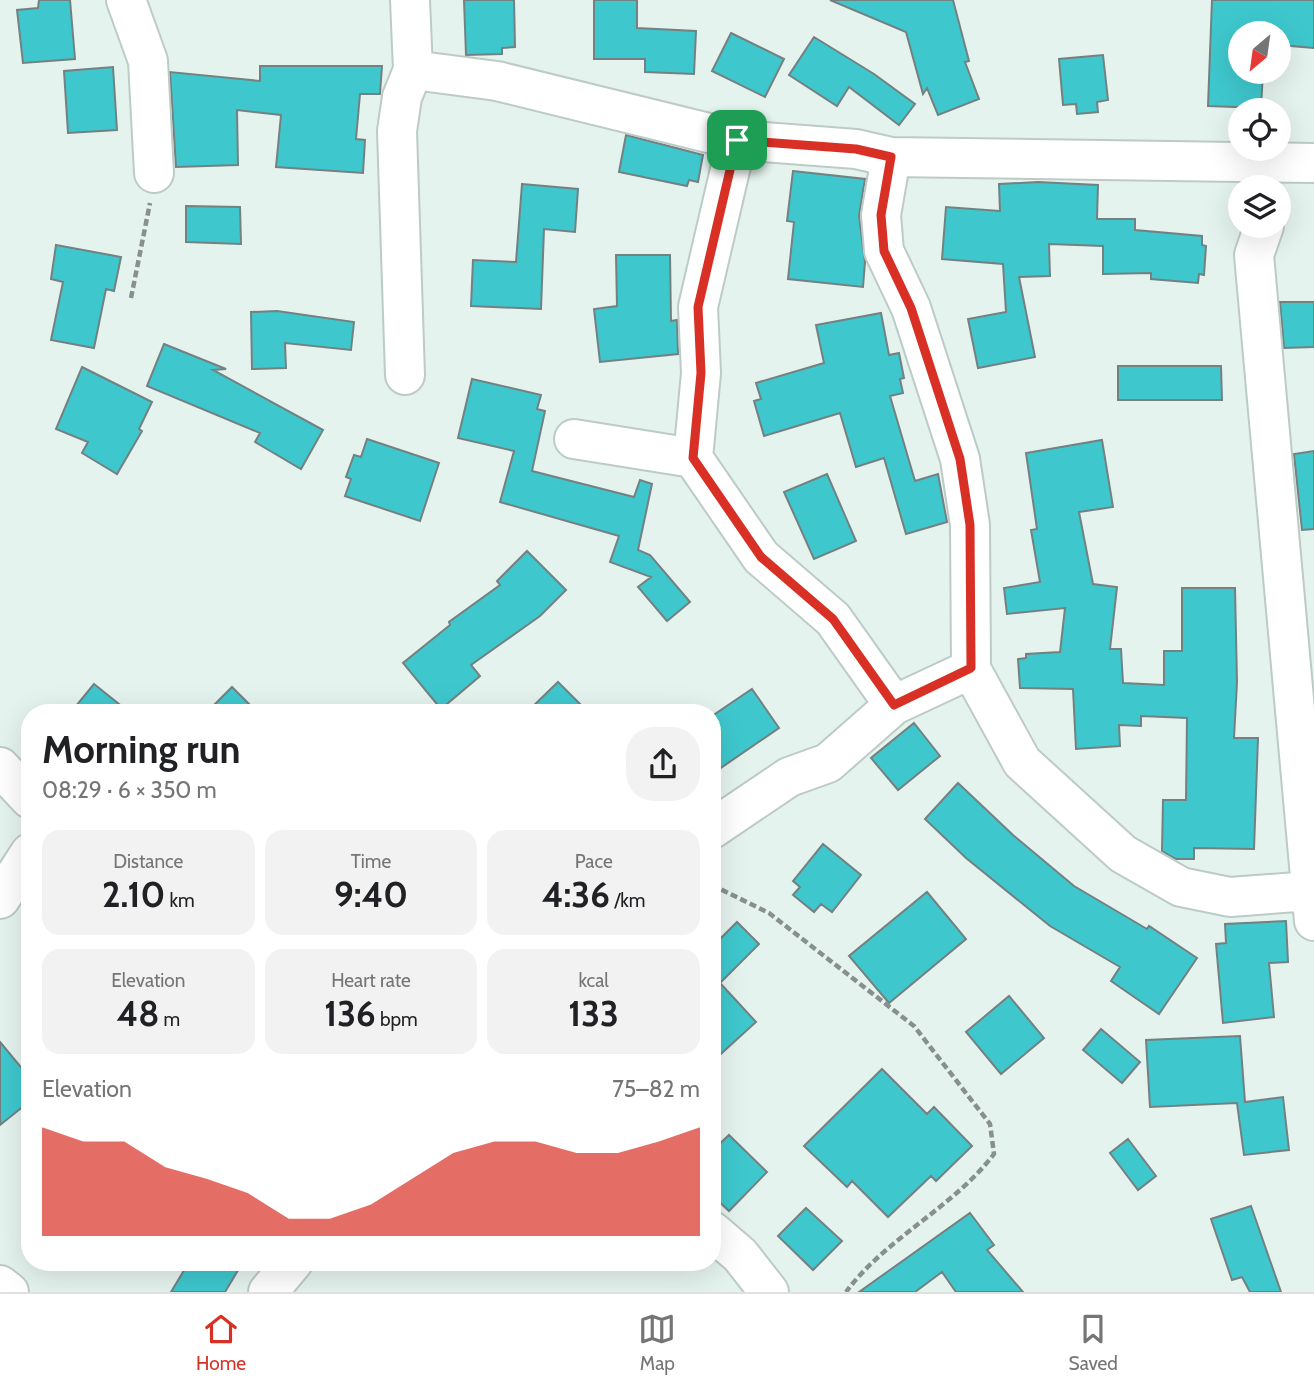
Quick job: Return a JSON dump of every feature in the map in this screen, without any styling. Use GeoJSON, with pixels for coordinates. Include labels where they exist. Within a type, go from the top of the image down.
{"type":"FeatureCollection","features":[{"type":"Feature","properties":{"kind":"street"},"geometry":{"type":"LineString","coordinates":[[127,0],[148,61],[154,173]]}},
{"type":"Feature","properties":{"kind":"street"},"geometry":{"type":"LineString","coordinates":[[405,375],[397,131],[402,97],[412,71],[410,0]]}},
{"type":"Feature","properties":{"kind":"street"},"geometry":{"type":"LineString","coordinates":[[412,71],[497,81],[737,140],[856,149],[891,157],[1291,171]]}},
{"type":"Feature","properties":{"kind":"street"},"geometry":{"type":"LineString","coordinates":[[737,140],[698,307],[701,373],[693,458],[761,557],[833,619],[894,705]]}},
{"type":"Feature","properties":{"kind":"street"},"geometry":{"type":"LineString","coordinates":[[891,157],[881,215],[884,251],[911,308],[960,459],[970,525],[971,668],[1022,762],[1123,854],[1181,887],[1230,897],[1312,906],[1254,255],[1260,238]]}},
{"type":"Feature","properties":{"kind":"street"},"geometry":{"type":"LineString","coordinates":[[574,439],[693,458]]}},
{"type":"Feature","properties":{"kind":"street"},"geometry":{"type":"LineString","coordinates":[[721,824],[789,777],[828,763],[894,705],[971,668]]}},
{"type":"Feature","properties":{"kind":"street"},"geometry":{"type":"LineString","coordinates":[[0,767],[21,789]]}},
{"type":"Feature","properties":{"kind":"street"},"geometry":{"type":"LineString","coordinates":[[0,899],[21,867]]}},
{"type":"Feature","properties":{"kind":"street"},"geometry":{"type":"LineString","coordinates":[[721,1239],[740,1255],[769,1292]]}},
{"type":"Feature","properties":{"kind":"street"},"geometry":{"type":"LineString","coordinates":[[268,1292],[286,1271]]}},
{"type":"Feature","properties":{"kind":"street"},"geometry":{"type":"LineString","coordinates":[[0,1285],[9,1292]]}},
{"type":"Feature","properties":{"kind":"path"},"geometry":{"type":"LineString","coordinates":[[131,298],[154,173]]}},
{"type":"Feature","properties":{"kind":"path"},"geometry":{"type":"LineString","coordinates":[[721,889],[769,913],[914,1026],[990,1124],[994,1154],[975,1179],[929,1213],[846,1292]]}},
{"type":"Feature","properties":{"kind":"building"},"geometry":{"type":"Polygon","coordinates":[[[39,0],[70,0],[75,59],[23,63],[17,10],[38,8],[39,0]]]}},
{"type":"Feature","properties":{"kind":"building"},"geometry":{"type":"Polygon","coordinates":[[[464,0],[514,0],[515,47],[502,48],[502,54],[466,55],[464,0]]]}},
{"type":"Feature","properties":{"kind":"building"},"geometry":{"type":"Polygon","coordinates":[[[594,0],[637,0],[637,28],[696,31],[694,74],[645,72],[645,59],[594,59],[594,0]]]}},
{"type":"Feature","properties":{"kind":"building"},"geometry":{"type":"Polygon","coordinates":[[[830,0],[953,0],[969,61],[965,62],[979,99],[938,115],[927,88],[923,94],[906,32],[830,0]]]}},
{"type":"Feature","properties":{"kind":"building"},"geometry":{"type":"Polygon","coordinates":[[[1212,0],[1314,0],[1314,48],[1292,46],[1292,21],[1228,21],[1228,84],[1262,84],[1262,98],[1228,98],[1228,107],[1208,106],[1212,0]]]}},
{"type":"Feature","properties":{"kind":"building"},"geometry":{"type":"Polygon","coordinates":[[[731,33],[784,59],[765,97],[712,71],[731,33]]]}},
{"type":"Feature","properties":{"kind":"building"},"geometry":{"type":"Polygon","coordinates":[[[814,37],[874,74],[915,104],[899,125],[849,87],[837,106],[789,75],[814,37]]]}},
{"type":"Feature","properties":{"kind":"building"},"geometry":{"type":"Polygon","coordinates":[[[1103,55],[1108,100],[1097,102],[1098,112],[1077,114],[1076,104],[1063,105],[1059,59],[1103,55]]]}},
{"type":"Feature","properties":{"kind":"building"},"geometry":{"type":"Polygon","coordinates":[[[260,66],[382,66],[380,94],[360,94],[356,139],[365,140],[363,173],[276,167],[281,115],[237,110],[238,165],[176,167],[170,72],[260,81],[260,66]]]}},
{"type":"Feature","properties":{"kind":"building"},"geometry":{"type":"Polygon","coordinates":[[[113,67],[117,130],[68,133],[64,71],[113,67]]]}},
{"type":"Feature","properties":{"kind":"building"},"geometry":{"type":"Polygon","coordinates":[[[626,135],[703,155],[698,182],[689,180],[687,186],[619,172],[626,135]]]}},
{"type":"Feature","properties":{"kind":"building"},"geometry":{"type":"Polygon","coordinates":[[[793,171],[865,179],[859,216],[865,262],[863,287],[788,279],[794,222],[787,221],[793,171]]]}},
{"type":"Feature","properties":{"kind":"building"},"geometry":{"type":"Polygon","coordinates":[[[1038,182],[1098,185],[1097,219],[1135,219],[1135,230],[1202,236],[1202,245],[1206,246],[1204,275],[1199,274],[1198,283],[1151,279],[1151,273],[1103,274],[1103,246],[1049,244],[1050,276],[1019,277],[1035,357],[978,368],[968,319],[1006,312],[1003,264],[942,259],[946,207],[1000,211],[999,184],[1038,182]]]}},
{"type":"Feature","properties":{"kind":"building"},"geometry":{"type":"Polygon","coordinates":[[[522,184],[578,189],[575,232],[544,229],[541,309],[471,306],[473,260],[516,262],[522,184]]]}},
{"type":"Feature","properties":{"kind":"building"},"geometry":{"type":"Polygon","coordinates":[[[186,206],[240,207],[241,244],[186,242],[186,206]]]}},
{"type":"Feature","properties":{"kind":"building"},"geometry":{"type":"Polygon","coordinates":[[[56,245],[121,257],[114,291],[106,289],[94,348],[51,340],[63,282],[51,279],[56,245]]]}},
{"type":"Feature","properties":{"kind":"building"},"geometry":{"type":"Polygon","coordinates":[[[616,255],[670,255],[671,321],[677,320],[678,354],[600,362],[594,309],[617,306],[616,255]]]}},
{"type":"Feature","properties":{"kind":"building"},"geometry":{"type":"Polygon","coordinates":[[[1280,302],[1314,302],[1314,347],[1284,348],[1280,302]]]}},
{"type":"Feature","properties":{"kind":"building"},"geometry":{"type":"Polygon","coordinates":[[[277,311],[354,322],[351,350],[285,343],[286,368],[252,369],[251,312],[277,311]]]}},
{"type":"Feature","properties":{"kind":"building"},"geometry":{"type":"Polygon","coordinates":[[[881,313],[889,355],[899,353],[904,378],[900,379],[903,393],[890,396],[915,481],[938,474],[947,522],[906,534],[884,458],[856,467],[840,413],[764,436],[754,401],[761,399],[756,383],[824,363],[816,325],[881,313]]]}},
{"type":"Feature","properties":{"kind":"building"},"geometry":{"type":"Polygon","coordinates":[[[164,344],[226,369],[213,370],[323,430],[301,469],[255,442],[260,433],[147,386],[164,344]]]}},
{"type":"Feature","properties":{"kind":"building"},"geometry":{"type":"Polygon","coordinates":[[[1118,366],[1221,366],[1222,400],[1118,400],[1118,366]]]}},
{"type":"Feature","properties":{"kind":"building"},"geometry":{"type":"Polygon","coordinates":[[[82,367],[152,402],[139,429],[142,431],[117,474],[82,453],[88,442],[56,429],[82,367]]]}},
{"type":"Feature","properties":{"kind":"building"},"geometry":{"type":"Polygon","coordinates":[[[472,379],[541,395],[537,409],[545,411],[532,471],[634,497],[640,480],[652,484],[638,550],[650,555],[690,602],[667,621],[638,587],[651,577],[610,562],[619,536],[500,502],[514,451],[458,438],[472,379]]]}},
{"type":"Feature","properties":{"kind":"building"},"geometry":{"type":"Polygon","coordinates":[[[367,439],[439,463],[420,521],[345,496],[351,479],[346,477],[354,455],[361,457],[367,439]]]}},
{"type":"Feature","properties":{"kind":"building"},"geometry":{"type":"Polygon","coordinates":[[[1102,440],[1113,507],[1079,512],[1093,584],[1117,587],[1110,649],[1121,649],[1123,683],[1164,685],[1164,651],[1182,651],[1182,588],[1235,588],[1237,682],[1234,738],[1258,738],[1254,849],[1194,848],[1194,859],[1176,859],[1162,851],[1163,800],[1186,800],[1187,718],[1141,716],[1141,726],[1119,725],[1120,746],[1076,749],[1073,689],[1020,688],[1018,659],[1026,658],[1026,654],[1060,652],[1065,608],[1007,614],[1004,588],[1040,582],[1031,530],[1037,529],[1026,453],[1102,440]]]}},
{"type":"Feature","properties":{"kind":"building"},"geometry":{"type":"Polygon","coordinates":[[[1314,451],[1314,529],[1302,530],[1294,454],[1314,451]]]}},
{"type":"Feature","properties":{"kind":"building"},"geometry":{"type":"Polygon","coordinates":[[[827,474],[856,541],[814,559],[784,492],[827,474]]]}},
{"type":"Feature","properties":{"kind":"building"},"geometry":{"type":"Polygon","coordinates":[[[527,551],[566,590],[540,616],[471,665],[480,676],[447,704],[437,704],[403,663],[450,625],[449,622],[500,585],[497,581],[527,551]]]}},
{"type":"Feature","properties":{"kind":"building"},"geometry":{"type":"Polygon","coordinates":[[[558,682],[580,704],[535,704],[558,682]]]}},
{"type":"Feature","properties":{"kind":"building"},"geometry":{"type":"Polygon","coordinates":[[[94,684],[119,704],[78,704],[94,684]]]}},
{"type":"Feature","properties":{"kind":"building"},"geometry":{"type":"Polygon","coordinates":[[[232,687],[249,704],[215,704],[232,687]]]}},
{"type":"Feature","properties":{"kind":"building"},"geometry":{"type":"Polygon","coordinates":[[[752,689],[779,728],[721,768],[721,710],[752,689]]]}},
{"type":"Feature","properties":{"kind":"building"},"geometry":{"type":"Polygon","coordinates":[[[914,723],[940,756],[898,790],[871,758],[914,723]]]}},
{"type":"Feature","properties":{"kind":"building"},"geometry":{"type":"Polygon","coordinates":[[[958,783],[1013,835],[1074,886],[1147,929],[1149,926],[1197,958],[1159,1014],[1111,981],[1120,967],[1050,926],[966,858],[925,819],[958,783]]]}},
{"type":"Feature","properties":{"kind":"building"},"geometry":{"type":"Polygon","coordinates":[[[823,844],[861,875],[832,912],[821,904],[814,912],[793,895],[800,887],[793,881],[823,844]]]}},
{"type":"Feature","properties":{"kind":"building"},"geometry":{"type":"Polygon","coordinates":[[[927,892],[966,939],[889,1003],[849,956],[927,892]]]}},
{"type":"Feature","properties":{"kind":"building"},"geometry":{"type":"Polygon","coordinates":[[[1286,921],[1288,962],[1269,963],[1274,1017],[1223,1023],[1216,944],[1226,943],[1225,924],[1286,921]]]}},
{"type":"Feature","properties":{"kind":"building"},"geometry":{"type":"Polygon","coordinates":[[[737,922],[759,944],[721,982],[721,938],[737,922]]]}},
{"type":"Feature","properties":{"kind":"building"},"geometry":{"type":"Polygon","coordinates":[[[721,984],[756,1022],[721,1054],[721,984]]]}},
{"type":"Feature","properties":{"kind":"building"},"geometry":{"type":"Polygon","coordinates":[[[1009,996],[1044,1038],[1001,1074],[966,1032],[1009,996]]]}},
{"type":"Feature","properties":{"kind":"building"},"geometry":{"type":"Polygon","coordinates":[[[1101,1029],[1140,1062],[1122,1083],[1083,1050],[1101,1029]]]}},
{"type":"Feature","properties":{"kind":"building"},"geometry":{"type":"Polygon","coordinates":[[[1240,1036],[1245,1102],[1283,1097],[1289,1150],[1244,1155],[1237,1103],[1150,1107],[1146,1040],[1240,1036]]]}},
{"type":"Feature","properties":{"kind":"building"},"geometry":{"type":"Polygon","coordinates":[[[0,1042],[21,1067],[21,1108],[0,1125],[0,1042]]]}},
{"type":"Feature","properties":{"kind":"building"},"geometry":{"type":"Polygon","coordinates":[[[882,1069],[927,1114],[934,1107],[972,1146],[936,1181],[931,1176],[888,1217],[852,1181],[847,1187],[804,1146],[882,1069]]]}},
{"type":"Feature","properties":{"kind":"building"},"geometry":{"type":"Polygon","coordinates":[[[729,1135],[767,1172],[729,1211],[721,1203],[721,1143],[729,1135]]]}},
{"type":"Feature","properties":{"kind":"building"},"geometry":{"type":"Polygon","coordinates":[[[1128,1139],[1156,1176],[1138,1190],[1110,1153],[1128,1139]]]}},
{"type":"Feature","properties":{"kind":"building"},"geometry":{"type":"Polygon","coordinates":[[[1251,1206],[1281,1292],[1250,1292],[1242,1277],[1232,1280],[1211,1219],[1251,1206]]]}},
{"type":"Feature","properties":{"kind":"building"},"geometry":{"type":"Polygon","coordinates":[[[806,1208],[842,1241],[813,1270],[778,1236],[806,1208]]]}},
{"type":"Feature","properties":{"kind":"building"},"geometry":{"type":"Polygon","coordinates":[[[970,1213],[994,1245],[987,1250],[1023,1292],[956,1292],[942,1272],[915,1292],[859,1292],[970,1213]]]}},
{"type":"Feature","properties":{"kind":"building"},"geometry":{"type":"Polygon","coordinates":[[[184,1271],[238,1271],[225,1292],[171,1292],[184,1271]]]}},
{"type":"Feature","properties":{"kind":"route"},"geometry":{"type":"LineString","coordinates":[[737,140],[856,149],[891,157],[881,215],[884,251],[911,308],[960,459],[970,525],[971,668],[894,705],[833,619],[761,557],[693,458],[701,373],[698,307],[737,140]]}}]}
